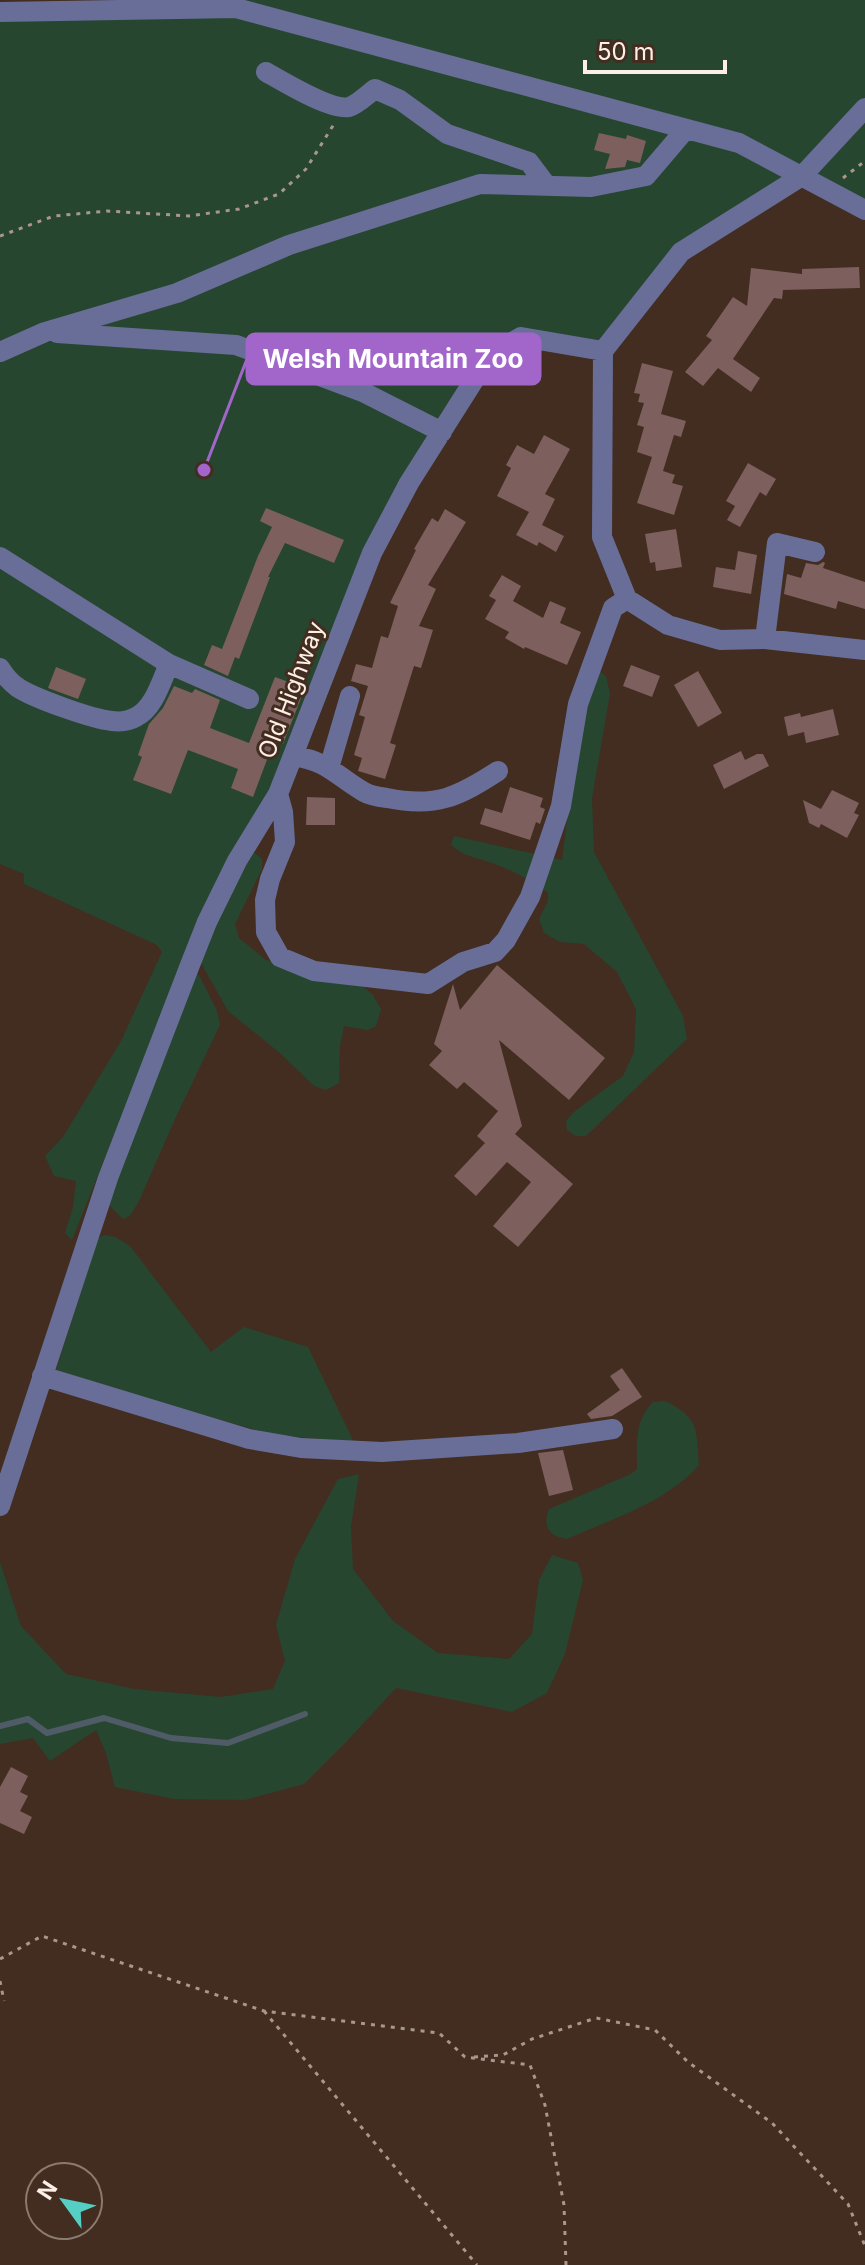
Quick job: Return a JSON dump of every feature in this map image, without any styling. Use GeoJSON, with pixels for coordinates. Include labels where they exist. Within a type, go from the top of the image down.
{"type":"FeatureCollection","features":[{"type":"Feature","properties":{"kind":"street"},"geometry":{"type":"LineString","coordinates":[[0,12],[236,8],[739,143],[865,210]]}},
{"type":"Feature","properties":{"kind":"street"},"geometry":{"type":"LineString","coordinates":[[266,72],[315,99],[341,107],[350,107],[375,89],[400,100],[447,134],[529,162],[547,186]]}},
{"type":"Feature","properties":{"kind":"street"},"geometry":{"type":"LineString","coordinates":[[865,108],[802,176],[681,252],[603,351],[602,537],[627,599],[668,625],[720,640],[765,639],[865,650]]}},
{"type":"Feature","properties":{"kind":"street"},"geometry":{"type":"LineString","coordinates":[[0,352],[45,332],[177,293],[289,245],[480,184],[591,187],[646,176],[686,129]]}},
{"type":"Feature","properties":{"kind":"street"},"geometry":{"type":"LineString","coordinates":[[45,332],[236,345],[363,392],[442,432]]}},
{"type":"Feature","properties":{"kind":"street","name":"Old Highway"},"geometry":{"type":"LineString","coordinates":[[0,1506],[108,1178],[203,932],[237,861],[278,794],[372,553],[409,483],[490,355],[521,337],[603,351]]}},
{"type":"Feature","properties":{"kind":"street"},"geometry":{"type":"LineString","coordinates":[[765,639],[777,543],[815,552]]}},
{"type":"Feature","properties":{"kind":"street"},"geometry":{"type":"LineString","coordinates":[[0,557],[169,664],[249,699]]}},
{"type":"Feature","properties":{"kind":"street"},"geometry":{"type":"LineString","coordinates":[[278,794],[285,842],[265,900],[266,932],[280,957],[314,971],[428,984],[463,962],[495,952],[506,940],[530,897],[561,806],[578,704],[613,608],[627,599]]}},
{"type":"Feature","properties":{"kind":"street"},"geometry":{"type":"LineString","coordinates":[[0,668],[14,685],[26,693],[95,718],[122,721],[144,712],[152,702],[169,664]]}},
{"type":"Feature","properties":{"kind":"street"},"geometry":{"type":"LineString","coordinates":[[329,768],[350,696]]}},
{"type":"Feature","properties":{"kind":"street"},"geometry":{"type":"LineString","coordinates":[[293,756],[312,759],[368,794],[406,802],[438,802],[473,787],[498,771]]}},
{"type":"Feature","properties":{"kind":"street"},"geometry":{"type":"LineString","coordinates":[[42,1376],[249,1439],[301,1448],[382,1452],[518,1443],[613,1429]]}},
{"type":"Feature","properties":{"kind":"path"},"geometry":{"type":"LineString","coordinates":[[0,236],[54,216],[107,211],[189,216],[239,209],[279,194],[306,169],[341,107]]}},
{"type":"Feature","properties":{"kind":"path"},"geometry":{"type":"LineString","coordinates":[[827,189],[865,161]]}},
{"type":"Feature","properties":{"kind":"path"},"geometry":{"type":"LineString","coordinates":[[0,1959],[42,1936],[264,2011],[439,2033],[465,2057],[530,2065],[545,2105],[564,2205],[566,2265]]}},
{"type":"Feature","properties":{"kind":"path"},"geometry":{"type":"LineString","coordinates":[[0,1981],[4,2001]]}},
{"type":"Feature","properties":{"kind":"path"},"geometry":{"type":"LineString","coordinates":[[264,2011],[477,2265]]}},
{"type":"Feature","properties":{"kind":"path"},"geometry":{"type":"LineString","coordinates":[[465,2057],[503,2055],[532,2039],[596,2018],[655,2030],[688,2062],[772,2123],[848,2204],[865,2246]]}},
{"type":"Feature","properties":{"kind":"green space"},"geometry":{"type":"Polygon","coordinates":[[[152,0],[865,0],[865,210],[802,176],[681,252],[603,351],[522,337],[490,355],[418,454],[275,790],[204,912],[72,1240],[65,1233],[73,1207],[76,1181],[54,1176],[45,1156],[63,1137],[121,1041],[162,952],[157,945],[24,884],[24,874],[0,864],[0,12],[152,0]]]}},
{"type":"Feature","properties":{"kind":"green space"},"geometry":{"type":"Polygon","coordinates":[[[598,670],[606,676],[610,693],[592,798],[594,852],[683,1016],[687,1039],[586,1136],[576,1136],[567,1130],[566,1121],[623,1076],[634,1052],[636,1009],[617,972],[584,944],[560,942],[544,933],[539,919],[548,901],[548,893],[514,872],[451,845],[454,836],[562,860],[578,733],[598,670]]]}},
{"type":"Feature","properties":{"kind":"green space"},"geometry":{"type":"Polygon","coordinates":[[[254,852],[262,859],[262,869],[235,924],[239,938],[266,960],[317,977],[357,981],[373,995],[381,1009],[376,1026],[368,1030],[344,1026],[339,1083],[326,1090],[314,1086],[281,1054],[228,1011],[200,961],[212,924],[254,852]]]}},
{"type":"Feature","properties":{"kind":"green space"},"geometry":{"type":"Polygon","coordinates":[[[194,974],[199,975],[217,1011],[220,1025],[139,1201],[130,1216],[123,1219],[110,1206],[109,1195],[194,974]]]}},
{"type":"Feature","properties":{"kind":"green space"},"geometry":{"type":"Polygon","coordinates":[[[104,1235],[115,1237],[130,1246],[211,1352],[244,1327],[308,1347],[354,1442],[275,1435],[56,1370],[97,1239],[104,1235]]]}},
{"type":"Feature","properties":{"kind":"green space"},"geometry":{"type":"Polygon","coordinates":[[[665,1401],[685,1413],[694,1426],[699,1465],[671,1490],[637,1509],[567,1539],[552,1533],[546,1521],[549,1509],[637,1469],[638,1433],[642,1417],[653,1402],[665,1401]]]}},
{"type":"Feature","properties":{"kind":"green space"},"geometry":{"type":"Polygon","coordinates":[[[359,1474],[351,1526],[353,1569],[393,1621],[438,1653],[509,1659],[532,1634],[539,1580],[552,1555],[578,1563],[583,1580],[565,1654],[547,1693],[512,1712],[396,1688],[304,1784],[245,1800],[174,1799],[115,1787],[96,1730],[50,1761],[33,1738],[0,1744],[0,1562],[21,1626],[66,1674],[134,1689],[221,1697],[273,1689],[285,1661],[276,1625],[295,1559],[338,1479],[359,1474]]]}},
{"type":"Feature","properties":{"kind":"building"},"geometry":{"type":"Polygon","coordinates":[[[599,133],[626,139],[627,135],[646,141],[640,163],[627,160],[625,167],[605,169],[610,154],[594,150],[599,133]]]}},
{"type":"Feature","properties":{"kind":"building"},"geometry":{"type":"Polygon","coordinates":[[[859,267],[860,288],[783,290],[782,299],[774,298],[733,359],[760,378],[751,392],[718,368],[703,386],[685,372],[712,340],[706,336],[733,297],[747,306],[751,268],[802,274],[802,269],[859,267]]]}},
{"type":"Feature","properties":{"kind":"building"},"geometry":{"type":"Polygon","coordinates":[[[642,363],[673,371],[661,414],[686,421],[681,437],[674,435],[663,471],[675,475],[672,483],[683,486],[674,515],[637,503],[652,457],[637,452],[644,427],[637,425],[644,403],[638,402],[640,394],[634,393],[642,363]]]}},
{"type":"Feature","properties":{"kind":"building"},"geometry":{"type":"Polygon","coordinates":[[[544,435],[570,449],[545,494],[555,499],[542,525],[564,536],[556,552],[539,542],[537,546],[516,535],[529,512],[497,496],[511,468],[506,465],[517,445],[534,454],[544,435]]]}},
{"type":"Feature","properties":{"kind":"building"},"geometry":{"type":"Polygon","coordinates":[[[748,463],[776,479],[766,496],[760,492],[740,527],[727,520],[735,506],[726,501],[748,463]]]}},
{"type":"Feature","properties":{"kind":"building"},"geometry":{"type":"Polygon","coordinates":[[[266,508],[344,540],[334,563],[285,543],[268,577],[239,659],[235,657],[228,676],[204,665],[212,645],[222,649],[272,527],[260,521],[266,508]]]}},
{"type":"Feature","properties":{"kind":"building"},"geometry":{"type":"Polygon","coordinates":[[[445,509],[466,522],[428,585],[436,589],[419,626],[433,630],[421,668],[414,666],[390,743],[396,745],[385,779],[358,771],[362,758],[354,755],[365,717],[359,715],[368,686],[351,681],[356,664],[372,668],[381,636],[388,638],[398,606],[390,603],[414,549],[432,518],[438,522],[445,509]]]}},
{"type":"Feature","properties":{"kind":"building"},"geometry":{"type":"Polygon","coordinates":[[[676,529],[682,567],[656,571],[655,562],[650,563],[645,534],[676,529]]]}},
{"type":"Feature","properties":{"kind":"building"},"geometry":{"type":"Polygon","coordinates":[[[738,551],[757,555],[751,594],[713,587],[716,567],[735,570],[738,551]]]}},
{"type":"Feature","properties":{"kind":"building"},"geometry":{"type":"Polygon","coordinates":[[[823,562],[823,568],[865,582],[865,609],[838,601],[836,609],[784,594],[787,574],[801,578],[806,563],[818,565],[823,562]]]}},
{"type":"Feature","properties":{"kind":"building"},"geometry":{"type":"Polygon","coordinates":[[[502,575],[521,586],[513,601],[543,618],[550,601],[566,608],[560,623],[581,632],[567,665],[524,649],[505,638],[509,632],[485,619],[496,600],[489,596],[502,575]]]}},
{"type":"Feature","properties":{"kind":"building"},"geometry":{"type":"Polygon","coordinates":[[[631,665],[660,676],[652,697],[623,686],[631,665]]]}},
{"type":"Feature","properties":{"kind":"building"},"geometry":{"type":"Polygon","coordinates":[[[56,667],[86,679],[78,699],[48,688],[56,667]]]}},
{"type":"Feature","properties":{"kind":"building"},"geometry":{"type":"Polygon","coordinates":[[[698,671],[722,713],[698,727],[674,685],[698,671]]]}},
{"type":"Feature","properties":{"kind":"building"},"geometry":{"type":"Polygon","coordinates":[[[275,677],[305,688],[283,744],[274,741],[253,797],[231,788],[238,769],[188,750],[171,794],[133,780],[149,724],[163,708],[174,686],[192,693],[195,689],[220,700],[210,728],[249,743],[275,677]]]}},
{"type":"Feature","properties":{"kind":"building"},"geometry":{"type":"Polygon","coordinates":[[[833,709],[839,735],[806,743],[804,732],[788,736],[784,717],[800,713],[801,717],[833,709]]]}},
{"type":"Feature","properties":{"kind":"building"},"geometry":{"type":"Polygon","coordinates":[[[741,751],[745,760],[763,754],[769,766],[724,789],[713,765],[741,751]]]}},
{"type":"Feature","properties":{"kind":"building"},"geometry":{"type":"Polygon","coordinates":[[[510,787],[543,798],[540,807],[545,809],[540,824],[536,822],[530,840],[480,824],[485,808],[502,813],[510,787]]]}},
{"type":"Feature","properties":{"kind":"building"},"geometry":{"type":"Polygon","coordinates":[[[832,790],[859,803],[854,813],[859,815],[847,838],[821,824],[819,828],[809,823],[803,800],[821,809],[832,790]]]}},
{"type":"Feature","properties":{"kind":"building"},"geometry":{"type":"Polygon","coordinates":[[[307,797],[335,798],[335,825],[306,825],[307,797]]]}},
{"type":"Feature","properties":{"kind":"building"},"geometry":{"type":"Polygon","coordinates":[[[497,965],[605,1058],[569,1100],[499,1040],[522,1126],[515,1134],[573,1184],[518,1247],[493,1226],[531,1182],[507,1162],[476,1196],[454,1176],[485,1143],[477,1136],[498,1111],[464,1082],[457,1089],[429,1065],[442,1051],[434,1044],[453,984],[460,1010],[497,965]]]}},
{"type":"Feature","properties":{"kind":"building"},"geometry":{"type":"Polygon","coordinates":[[[622,1368],[642,1397],[612,1416],[591,1419],[587,1414],[620,1390],[610,1376],[622,1368]]]}},
{"type":"Feature","properties":{"kind":"building"},"geometry":{"type":"Polygon","coordinates":[[[563,1450],[573,1490],[549,1496],[538,1453],[563,1450]]]}},
{"type":"Feature","properties":{"kind":"building"},"geometry":{"type":"Polygon","coordinates":[[[11,1767],[28,1776],[20,1792],[28,1796],[20,1811],[32,1817],[24,1834],[0,1823],[0,1787],[11,1767]]]}},
{"type":"Feature","properties":{"kind":"waterway"},"geometry":{"type":"LineString","coordinates":[[0,1726],[28,1719],[47,1733],[104,1718],[171,1738],[228,1743],[305,1714]]}},
{"type":"Feature","properties":{"kind":"place","name":"Welsh Mountain Zoo"},"geometry":{"type":"Point","coordinates":[204,470]}}]}
